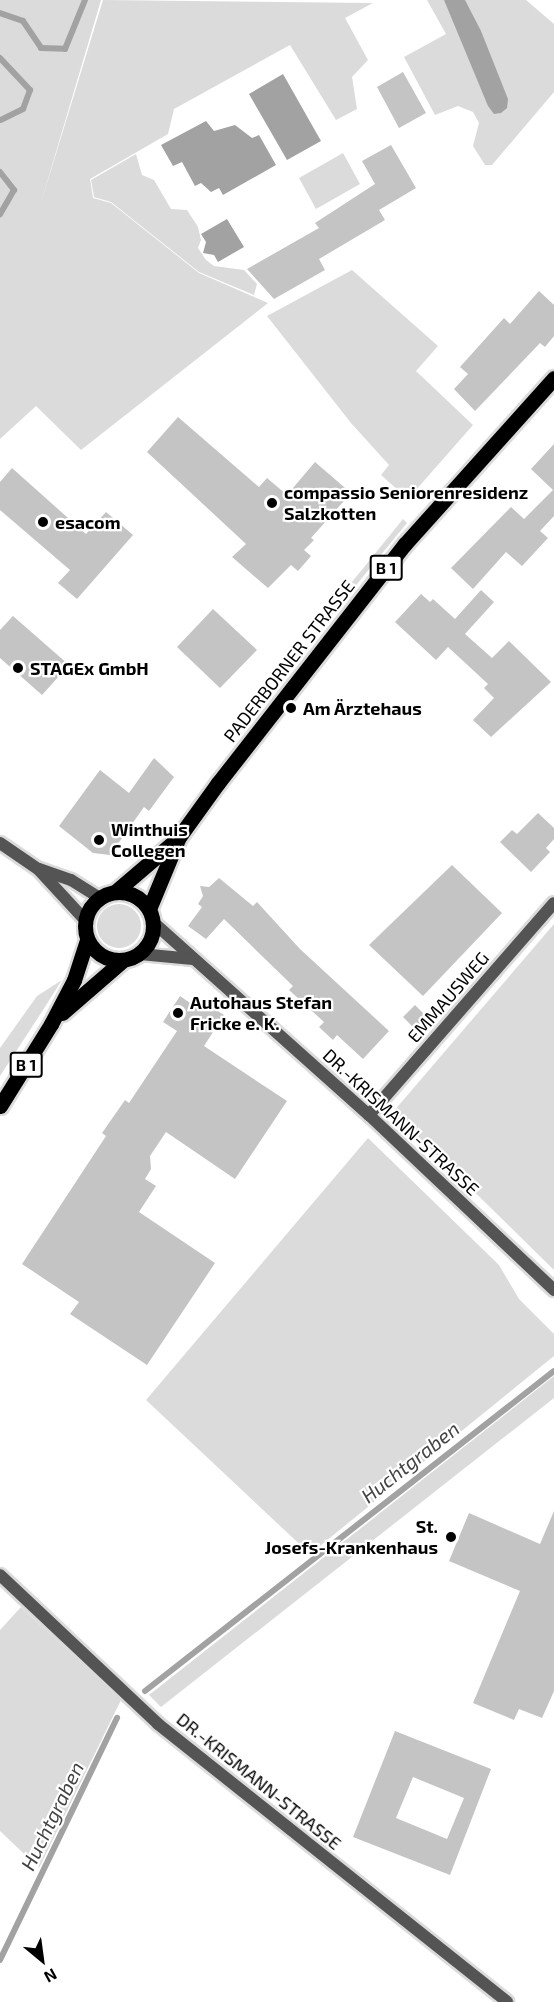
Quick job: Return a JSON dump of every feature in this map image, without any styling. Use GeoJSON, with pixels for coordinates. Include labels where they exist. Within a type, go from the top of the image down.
{"type":"FeatureCollection","features":[{"type":"Feature","properties":{"kind":"main road","name":"PADERBORNER STRASSE"},"geometry":{"type":"LineString","coordinates":[[85,920],[108,895],[179,837],[405,544],[554,378]]}},
{"type":"Feature","properties":{"kind":"main road","name":"PADERBORNER STRASSE"},"geometry":{"type":"LineString","coordinates":[[140,954],[151,939],[151,915],[179,837]]}},
{"type":"Feature","properties":{"kind":"main road"},"geometry":{"type":"LineString","coordinates":[[108,895],[134,896],[151,915]]}},
{"type":"Feature","properties":{"kind":"main road","name":"B 1"},"geometry":{"type":"LineString","coordinates":[[0,1106],[51,1024],[74,980],[87,940],[85,920]]}},
{"type":"Feature","properties":{"kind":"main road"},"geometry":{"type":"LineString","coordinates":[[87,940],[101,956],[122,961]]}},
{"type":"Feature","properties":{"kind":"main road","name":"B 1"},"geometry":{"type":"LineString","coordinates":[[51,1024],[88,987],[122,961],[140,954]]}},
{"type":"Feature","properties":{"kind":"street"},"geometry":{"type":"LineString","coordinates":[[0,843],[39,869],[85,920]]}},
{"type":"Feature","properties":{"kind":"street"},"geometry":{"type":"LineString","coordinates":[[39,869],[108,895]]}},
{"type":"Feature","properties":{"kind":"street","name":"EMMAUSWEG"},"geometry":{"type":"LineString","coordinates":[[369,1115],[554,903]]}},
{"type":"Feature","properties":{"kind":"street","name":"DR.-KRISMANN-STRASSE"},"geometry":{"type":"LineString","coordinates":[[151,915],[193,959],[369,1115],[554,1290]]}},
{"type":"Feature","properties":{"kind":"street"},"geometry":{"type":"LineString","coordinates":[[140,954],[193,959]]}},
{"type":"Feature","properties":{"kind":"street","name":"DR.-KRISMANN-STRASSE"},"geometry":{"type":"LineString","coordinates":[[0,1575],[158,1724],[507,2002]]}},
{"type":"Feature","properties":{"kind":"shaded area"},"geometry":{"type":"Polygon","coordinates":[[[0,0],[101,0],[40,206],[103,0],[373,3],[345,18],[368,60],[352,77],[357,109],[336,120],[290,45],[174,109],[168,134],[90,179],[93,198],[111,203],[199,273],[268,303],[81,450],[36,406],[0,439],[0,0]]]}},
{"type":"Feature","properties":{"kind":"shaded area"},"geometry":{"type":"Polygon","coordinates":[[[427,0],[526,0],[554,24],[554,92],[492,165],[485,165],[473,146],[479,123],[473,112],[458,106],[435,115],[404,57],[446,34],[427,0]]]}},
{"type":"Feature","properties":{"kind":"shaded area"},"geometry":{"type":"Polygon","coordinates":[[[444,0],[465,0],[481,31],[508,99],[507,108],[501,113],[494,114],[488,106],[444,0]]]}},
{"type":"Feature","properties":{"kind":"shaded area"},"geometry":{"type":"Polygon","coordinates":[[[283,74],[321,141],[287,160],[249,94],[283,74]]]}},
{"type":"Feature","properties":{"kind":"shaded area"},"geometry":{"type":"Polygon","coordinates":[[[206,121],[214,131],[235,125],[252,138],[259,135],[276,165],[223,195],[219,188],[211,192],[201,183],[195,186],[182,162],[173,166],[161,145],[206,121]]]}},
{"type":"Feature","properties":{"kind":"shaded area"},"geometry":{"type":"Polygon","coordinates":[[[343,153],[360,184],[316,209],[299,178],[343,153]]]}},
{"type":"Feature","properties":{"kind":"shaded area"},"geometry":{"type":"Polygon","coordinates":[[[136,154],[142,175],[154,180],[171,209],[187,210],[198,227],[201,240],[198,248],[206,260],[214,266],[244,270],[257,284],[254,295],[199,272],[111,202],[94,197],[91,180],[136,154]]]}},
{"type":"Feature","properties":{"kind":"shaded area"},"geometry":{"type":"Polygon","coordinates":[[[227,219],[244,247],[218,262],[214,255],[203,253],[206,242],[201,234],[227,219]]]}},
{"type":"Feature","properties":{"kind":"shaded area"},"geometry":{"type":"Polygon","coordinates":[[[352,270],[438,346],[416,371],[473,425],[408,499],[381,475],[389,465],[351,423],[267,316],[352,270]]]}},
{"type":"Feature","properties":{"kind":"shaded area"},"geometry":{"type":"Polygon","coordinates":[[[403,519],[407,523],[326,622],[322,619],[403,519]]]}},
{"type":"Feature","properties":{"kind":"shaded area"},"geometry":{"type":"Polygon","coordinates":[[[119,904],[134,911],[141,926],[134,941],[119,948],[104,941],[97,926],[104,911],[119,904]]]}},
{"type":"Feature","properties":{"kind":"shaded area"},"geometry":{"type":"Polygon","coordinates":[[[554,924],[554,1270],[393,1112],[554,924]]]}},
{"type":"Feature","properties":{"kind":"shaded area"},"geometry":{"type":"Polygon","coordinates":[[[62,980],[0,1076],[0,1048],[37,996],[62,980]]]}},
{"type":"Feature","properties":{"kind":"shaded area"},"geometry":{"type":"Polygon","coordinates":[[[368,1138],[499,1265],[519,1299],[554,1334],[554,1356],[310,1554],[146,1400],[368,1138]]]}},
{"type":"Feature","properties":{"kind":"shaded area"},"geometry":{"type":"Polygon","coordinates":[[[554,1376],[554,1398],[161,1707],[149,1695],[554,1376]]]}},
{"type":"Feature","properties":{"kind":"shaded area"},"geometry":{"type":"Polygon","coordinates":[[[21,1607],[121,1700],[39,1868],[0,1831],[0,1630],[21,1607]]]}},
{"type":"Feature","properties":{"kind":"building"},"geometry":{"type":"Polygon","coordinates":[[[403,72],[426,113],[399,128],[377,87],[403,72]]]}},
{"type":"Feature","properties":{"kind":"building"},"geometry":{"type":"Polygon","coordinates":[[[391,145],[416,188],[379,210],[385,220],[319,259],[325,270],[274,299],[247,269],[319,228],[315,223],[375,184],[362,161],[391,145]]]}},
{"type":"Feature","properties":{"kind":"building"},"geometry":{"type":"Polygon","coordinates":[[[539,291],[554,305],[554,336],[545,347],[540,343],[475,411],[454,389],[468,374],[460,367],[504,318],[510,324],[539,291]]]}},
{"type":"Feature","properties":{"kind":"building","name":"compassio Seniorenresidenz Salzkotten"},"geometry":{"type":"Polygon","coordinates":[[[178,417],[259,487],[267,478],[287,495],[315,462],[351,493],[311,538],[314,540],[304,550],[311,556],[298,571],[291,565],[268,588],[232,557],[246,544],[147,452],[178,417]]]}},
{"type":"Feature","properties":{"kind":"building"},"geometry":{"type":"Polygon","coordinates":[[[554,444],[554,516],[540,531],[548,538],[522,566],[506,552],[473,589],[451,568],[511,507],[524,519],[553,490],[531,469],[554,444]]]}},
{"type":"Feature","properties":{"kind":"building"},"geometry":{"type":"Polygon","coordinates":[[[12,468],[86,534],[106,512],[133,535],[77,599],[58,583],[70,570],[0,510],[0,482],[12,468]]]}},
{"type":"Feature","properties":{"kind":"building"},"geometry":{"type":"Polygon","coordinates":[[[481,590],[494,602],[465,634],[492,658],[509,641],[551,682],[491,737],[473,720],[494,698],[484,688],[488,684],[448,647],[436,660],[395,622],[421,594],[430,602],[433,599],[455,619],[481,590]]]}},
{"type":"Feature","properties":{"kind":"building"},"geometry":{"type":"Polygon","coordinates":[[[213,609],[257,650],[220,688],[177,647],[213,609]]]}},
{"type":"Feature","properties":{"kind":"building"},"geometry":{"type":"Polygon","coordinates":[[[13,616],[69,665],[42,695],[0,658],[0,630],[13,616]]]}},
{"type":"Feature","properties":{"kind":"building"},"geometry":{"type":"Polygon","coordinates":[[[154,758],[174,777],[149,811],[144,807],[110,855],[93,853],[59,826],[100,770],[129,793],[154,758]]]}},
{"type":"Feature","properties":{"kind":"building"},"geometry":{"type":"Polygon","coordinates":[[[538,813],[554,828],[554,839],[546,848],[550,852],[531,872],[500,842],[512,830],[517,834],[538,813]]]}},
{"type":"Feature","properties":{"kind":"building"},"geometry":{"type":"Polygon","coordinates":[[[452,865],[502,913],[423,996],[369,945],[452,865]]]}},
{"type":"Feature","properties":{"kind":"building"},"geometry":{"type":"Polygon","coordinates":[[[219,878],[253,906],[257,902],[300,949],[389,1031],[363,1059],[337,1035],[333,1040],[319,1027],[324,1022],[289,990],[293,986],[224,919],[206,939],[188,926],[202,907],[198,904],[203,896],[200,886],[209,887],[219,878]]]}},
{"type":"Feature","properties":{"kind":"building"},"geometry":{"type":"Polygon","coordinates":[[[180,996],[193,1005],[198,998],[224,1015],[204,1046],[287,1101],[235,1179],[166,1132],[150,1156],[151,1169],[145,1179],[156,1186],[139,1212],[215,1263],[147,1365],[70,1314],[79,1302],[22,1264],[106,1136],[102,1133],[125,1100],[129,1103],[177,1031],[163,1022],[180,996]]]}},
{"type":"Feature","properties":{"kind":"building"},"geometry":{"type":"Polygon","coordinates":[[[415,1005],[432,1022],[420,1034],[403,1017],[415,1005]]]}},
{"type":"Feature","properties":{"kind":"building"},"geometry":{"type":"Polygon","coordinates":[[[554,1511],[554,1691],[542,1718],[519,1709],[514,1720],[473,1703],[520,1591],[449,1561],[469,1513],[540,1544],[554,1511]]]}},
{"type":"Feature","properties":{"kind":"building"},"geometry":{"type":"Polygon","coordinates":[[[395,1731],[491,1769],[450,1875],[353,1837],[395,1731]],[[413,1777],[396,1818],[447,1839],[464,1798],[413,1777]]]}},
{"type":"Feature","properties":{"kind":"waterway"},"geometry":{"type":"LineString","coordinates":[[0,13],[23,21],[41,48],[65,49],[85,0]]}},
{"type":"Feature","properties":{"kind":"waterway"},"geometry":{"type":"LineString","coordinates":[[0,58],[30,90],[23,109],[0,120]]}},
{"type":"Feature","properties":{"kind":"waterway"},"geometry":{"type":"LineString","coordinates":[[0,172],[14,190],[0,214]]}},
{"type":"Feature","properties":{"kind":"waterway","name":"Huchtgraben"},"geometry":{"type":"LineString","coordinates":[[145,1691],[554,1371]]}},
{"type":"Feature","properties":{"kind":"waterway","name":"Huchtgraben"},"geometry":{"type":"LineString","coordinates":[[0,1960],[117,1718]]}},
{"type":"Feature","properties":{"kind":"place","name":"compassio Seniorenresidenz Salzkotten"},"geometry":{"type":"Point","coordinates":[272,503]}},
{"type":"Feature","properties":{"kind":"place","name":"esacom"},"geometry":{"type":"Point","coordinates":[43,522]}},
{"type":"Feature","properties":{"kind":"place","name":"STAGEx GmbH"},"geometry":{"type":"Point","coordinates":[18,668]}},
{"type":"Feature","properties":{"kind":"place","name":"Am Ärztehaus"},"geometry":{"type":"Point","coordinates":[291,708]}},
{"type":"Feature","properties":{"kind":"place","name":"Winthuis Collegen"},"geometry":{"type":"Point","coordinates":[99,840]}},
{"type":"Feature","properties":{"kind":"place","name":"Autohaus Stefan Fricke e. K."},"geometry":{"type":"Point","coordinates":[178,1013]}},
{"type":"Feature","properties":{"kind":"place","name":"St. Josefs-Krankenhaus"},"geometry":{"type":"Point","coordinates":[451,1537]}}]}
